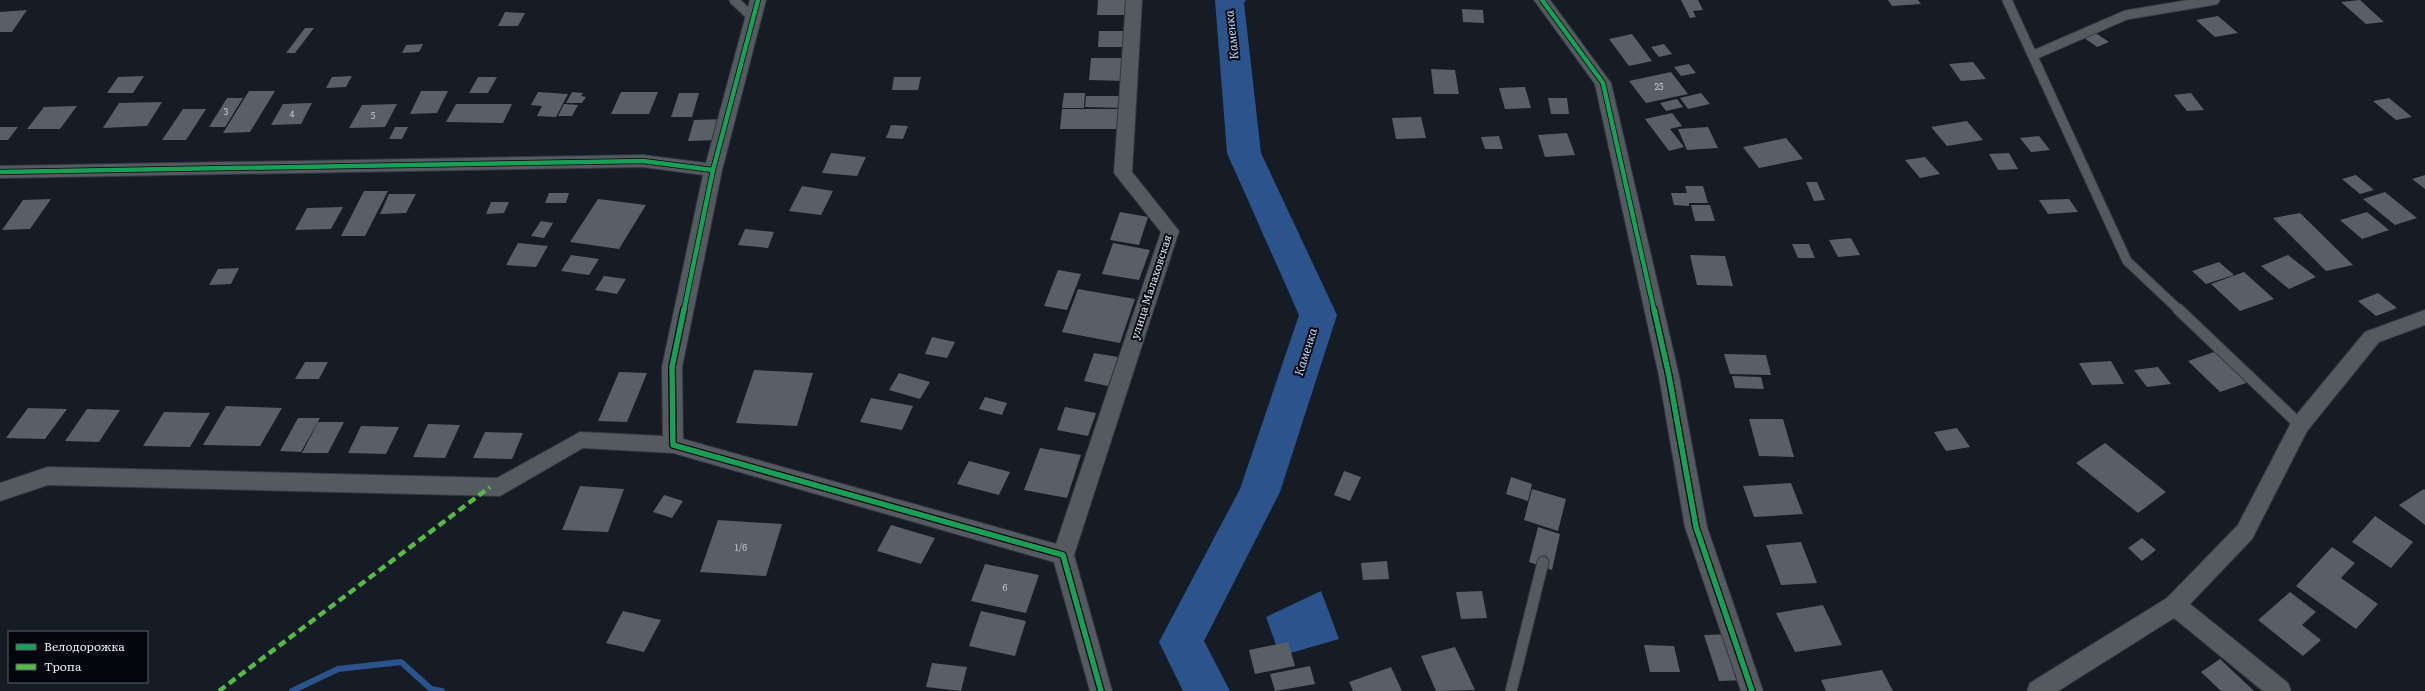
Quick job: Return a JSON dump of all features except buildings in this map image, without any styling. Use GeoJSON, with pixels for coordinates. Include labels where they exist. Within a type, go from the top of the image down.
{"type":"FeatureCollection","features":[{"type":"Feature","properties":{"kind":"street"},"geometry":{"type":"LineString","coordinates":[[673,444],[672,367],[713,170],[752,17],[758,0]]}},
{"type":"Feature","properties":{"kind":"street","name":"улица Малаховская"},"geometry":{"type":"LineString","coordinates":[[1063,555],[1170,231],[1123,173],[1134,0]]}},
{"type":"Feature","properties":{"kind":"street"},"geometry":{"type":"LineString","coordinates":[[1542,0],[1603,83],[1668,376],[1696,527],[1752,691]]}},
{"type":"Feature","properties":{"kind":"street"},"geometry":{"type":"LineString","coordinates":[[0,172],[644,161],[713,170]]}},
{"type":"Feature","properties":{"kind":"street"},"geometry":{"type":"LineString","coordinates":[[2038,691],[2175,605],[2245,532],[2300,425],[2372,338],[2425,317]]}},
{"type":"Feature","properties":{"kind":"street"},"geometry":{"type":"LineString","coordinates":[[0,492],[48,476],[500,487],[580,440],[673,444],[1063,555],[1101,691]]}},
{"type":"Feature","properties":{"kind":"street"},"geometry":{"type":"LineString","coordinates":[[2175,605],[2280,691]]}},
{"type":"Feature","properties":{"kind":"lane"},"geometry":{"type":"LineString","coordinates":[[734,0],[752,17]]}},
{"type":"Feature","properties":{"kind":"lane"},"geometry":{"type":"LineString","coordinates":[[2007,0],[2034,55],[2127,261],[2300,425]]}},
{"type":"Feature","properties":{"kind":"lane"},"geometry":{"type":"LineString","coordinates":[[2034,55],[2126,15],[2215,0]]}},
{"type":"Feature","properties":{"kind":"lane"},"geometry":{"type":"LineString","coordinates":[[1511,691],[1543,562]]}},
{"type":"Feature","properties":{"kind":"water"},"geometry":{"type":"Polygon","coordinates":[[[1321,591],[1339,639],[1280,656],[1266,617],[1321,591]]]}},
{"type":"Feature","properties":{"kind":"waterway","name":"Каменка"},"geometry":{"type":"LineString","coordinates":[[1207,691],[1181,642],[1259,492],[1318,315],[1244,153],[1229,2],[1231,0]]}},
{"type":"Feature","properties":{"kind":"waterway"},"geometry":{"type":"LineString","coordinates":[[292,691],[338,669],[401,662],[431,689],[442,691]]}},
{"type":"Feature","properties":{"kind":"marked path"},"geometry":{"type":"LineString","coordinates":[[219,691],[490,487]]}},
{"type":"Feature","properties":{"kind":"cycle path"},"geometry":{"type":"LineString","coordinates":[[758,0],[713,170],[672,367],[673,445],[1063,555],[1101,691]]}},
{"type":"Feature","properties":{"kind":"cycle path"},"geometry":{"type":"LineString","coordinates":[[1542,0],[1603,83],[1669,376],[1696,527],[1752,691]]}},
{"type":"Feature","properties":{"kind":"cycle path"},"geometry":{"type":"LineString","coordinates":[[0,172],[643,161],[713,170]]}}]}
